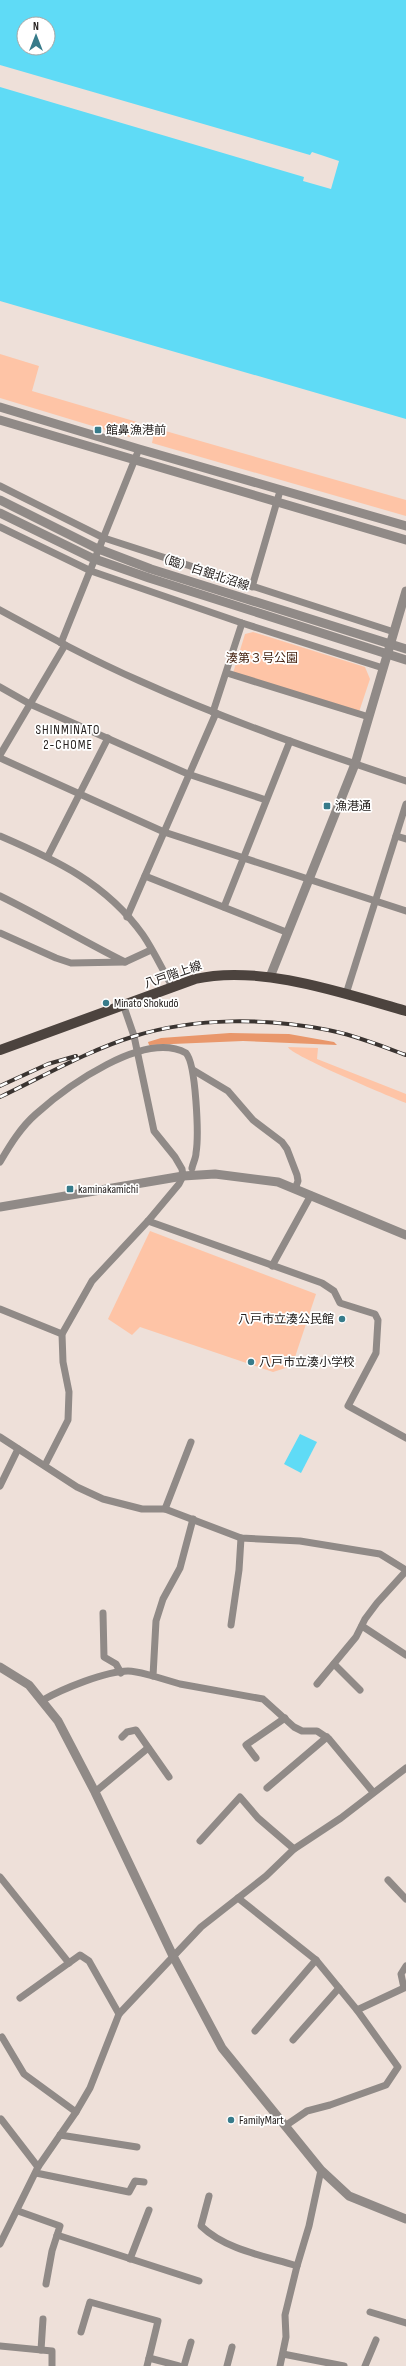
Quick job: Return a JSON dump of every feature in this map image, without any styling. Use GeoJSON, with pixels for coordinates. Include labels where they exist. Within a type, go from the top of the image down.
{"type":"FeatureCollection","features":[{"type":"Feature","properties":{"kind":"main road","name":"八戸階上線"},"geometry":{"type":"LineString","coordinates":[[0,1050],[216,974],[244,974],[270,978],[346,994],[406,1011]]}},
{"type":"Feature","properties":{"kind":"street"},"geometry":{"type":"LineString","coordinates":[[0,407],[280,491],[406,526]]}},
{"type":"Feature","properties":{"kind":"street"},"geometry":{"type":"LineString","coordinates":[[0,430],[3,421],[14,411]]}},
{"type":"Feature","properties":{"kind":"street"},"geometry":{"type":"LineString","coordinates":[[3,421],[406,540]]}},
{"type":"Feature","properties":{"kind":"street"},"geometry":{"type":"LineString","coordinates":[[0,755],[63,644],[138,449]]}},
{"type":"Feature","properties":{"kind":"street"},"geometry":{"type":"LineString","coordinates":[[0,486],[104,538],[394,632]]}},
{"type":"Feature","properties":{"kind":"street"},"geometry":{"type":"LineString","coordinates":[[252,587],[280,491]]}},
{"type":"Feature","properties":{"kind":"street","name":"（臨）白銀北沼線"},"geometry":{"type":"LineString","coordinates":[[0,500],[96,548],[151,569],[406,649]]}},
{"type":"Feature","properties":{"kind":"street","name":"（臨）白銀北沼線"},"geometry":{"type":"LineString","coordinates":[[0,513],[92,558],[156,581],[406,660]]}},
{"type":"Feature","properties":{"kind":"street"},"geometry":{"type":"LineString","coordinates":[[0,527],[91,571],[242,623],[383,668]]}},
{"type":"Feature","properties":{"kind":"street"},"geometry":{"type":"LineString","coordinates":[[270,978],[286,932],[355,764],[406,591]]}},
{"type":"Feature","properties":{"kind":"street"},"geometry":{"type":"LineString","coordinates":[[0,610],[63,644],[140,681],[215,713],[290,741],[406,781]]}},
{"type":"Feature","properties":{"kind":"street"},"geometry":{"type":"LineString","coordinates":[[127,917],[215,713],[242,623]]}},
{"type":"Feature","properties":{"kind":"street"},"geometry":{"type":"LineString","coordinates":[[227,673],[369,717]]}},
{"type":"Feature","properties":{"kind":"street"},"geometry":{"type":"LineString","coordinates":[[0,687],[30,704],[188,774],[266,800]]}},
{"type":"Feature","properties":{"kind":"street"},"geometry":{"type":"LineString","coordinates":[[48,856],[108,738]]}},
{"type":"Feature","properties":{"kind":"street"},"geometry":{"type":"LineString","coordinates":[[224,906],[290,741]]}},
{"type":"Feature","properties":{"kind":"street"},"geometry":{"type":"LineString","coordinates":[[0,758],[164,832],[406,911]]}},
{"type":"Feature","properties":{"kind":"street"},"geometry":{"type":"LineString","coordinates":[[346,994],[406,804]]}},
{"type":"Feature","properties":{"kind":"street"},"geometry":{"type":"LineString","coordinates":[[0,836],[48,856],[76,871],[102,892],[143,935],[173,988]]}},
{"type":"Feature","properties":{"kind":"street"},"geometry":{"type":"LineString","coordinates":[[396,836],[406,839]]}},
{"type":"Feature","properties":{"kind":"street"},"geometry":{"type":"LineString","coordinates":[[145,876],[224,906],[286,932]]}},
{"type":"Feature","properties":{"kind":"street"},"geometry":{"type":"LineString","coordinates":[[0,896],[50,921],[71,935],[125,962]]}},
{"type":"Feature","properties":{"kind":"street"},"geometry":{"type":"LineString","coordinates":[[0,933],[56,958],[71,963],[125,962],[151,950]]}},
{"type":"Feature","properties":{"kind":"street"},"geometry":{"type":"LineString","coordinates":[[45,1465],[68,1420],[69,1392],[63,1362],[62,1334],[92,1282],[148,1221],[179,1184],[183,1176],[182,1169],[154,1131],[137,1052],[124,1007]]}},
{"type":"Feature","properties":{"kind":"street"},"geometry":{"type":"LineString","coordinates":[[0,1162],[22,1129],[36,1114],[106,1065],[137,1052],[167,1048],[182,1051],[187,1054],[193,1070],[193,1087],[197,1106],[197,1149],[192,1168]]}},
{"type":"Feature","properties":{"kind":"street"},"geometry":{"type":"LineString","coordinates":[[193,1070],[228,1091],[253,1120],[282,1142],[287,1149],[298,1175],[298,1181],[295,1189]]}},
{"type":"Feature","properties":{"kind":"street"},"geometry":{"type":"LineString","coordinates":[[0,1207],[183,1176],[215,1174],[278,1182],[405,1233]]}},
{"type":"Feature","properties":{"kind":"street"},"geometry":{"type":"LineString","coordinates":[[272,1266],[311,1195]]}},
{"type":"Feature","properties":{"kind":"street"},"geometry":{"type":"LineString","coordinates":[[148,1221],[322,1283],[334,1291],[340,1303],[375,1314],[378,1320],[376,1353],[348,1406],[406,1438]]}},
{"type":"Feature","properties":{"kind":"street"},"geometry":{"type":"LineString","coordinates":[[0,1308],[62,1334]]}},
{"type":"Feature","properties":{"kind":"street"},"geometry":{"type":"LineString","coordinates":[[0,1437],[78,1486],[103,1499],[142,1509],[165,1509],[242,1538],[300,1541],[380,1554],[406,1571],[377,1603],[356,1637],[318,1684]]}},
{"type":"Feature","properties":{"kind":"street"},"geometry":{"type":"LineString","coordinates":[[165,1509],[190,1442]]}},
{"type":"Feature","properties":{"kind":"street"},"geometry":{"type":"LineString","coordinates":[[0,1486],[18,1449]]}},
{"type":"Feature","properties":{"kind":"street"},"geometry":{"type":"LineString","coordinates":[[153,1676],[156,1621],[163,1599],[180,1568],[193,1519]]}},
{"type":"Feature","properties":{"kind":"street"},"geometry":{"type":"LineString","coordinates":[[231,1625],[242,1538]]}},
{"type":"Feature","properties":{"kind":"street"},"geometry":{"type":"LineString","coordinates":[[103,1613],[104,1657],[116,1664],[122,1672]]}},
{"type":"Feature","properties":{"kind":"street"},"geometry":{"type":"LineString","coordinates":[[362,1626],[406,1655]]}},
{"type":"Feature","properties":{"kind":"street"},"geometry":{"type":"LineString","coordinates":[[334,1664],[360,1690]]}},
{"type":"Feature","properties":{"kind":"street"},"geometry":{"type":"LineString","coordinates":[[0,1667],[29,1685],[43,1700],[58,1721],[95,1792],[173,1956],[222,2048],[321,2170],[348,2196],[406,2219]]}},
{"type":"Feature","properties":{"kind":"street"},"geometry":{"type":"LineString","coordinates":[[43,1700],[59,1690],[128,1671],[153,1676],[180,1684],[263,1699],[302,1731],[317,1731],[327,1737],[373,1792]]}},
{"type":"Feature","properties":{"kind":"street"},"geometry":{"type":"LineString","coordinates":[[256,1758],[246,1745],[285,1718]]}},
{"type":"Feature","properties":{"kind":"street"},"geometry":{"type":"LineString","coordinates":[[122,1737],[127,1732],[136,1730],[169,1777]]}},
{"type":"Feature","properties":{"kind":"street"},"geometry":{"type":"LineString","coordinates":[[267,1788],[327,1737]]}},
{"type":"Feature","properties":{"kind":"street"},"geometry":{"type":"LineString","coordinates":[[95,1792],[148,1748]]}},
{"type":"Feature","properties":{"kind":"street"},"geometry":{"type":"LineString","coordinates":[[0,2244],[18,2211],[37,2170],[76,2112],[90,2088],[119,2014],[201,1927],[266,1876],[294,1849],[341,1818],[373,1792],[405,1770]]}},
{"type":"Feature","properties":{"kind":"street"},"geometry":{"type":"LineString","coordinates":[[200,1841],[240,1797],[258,1818],[294,1849]]}},
{"type":"Feature","properties":{"kind":"street"},"geometry":{"type":"LineString","coordinates":[[0,1877],[69,1963]]}},
{"type":"Feature","properties":{"kind":"street"},"geometry":{"type":"LineString","coordinates":[[388,1880],[406,1899]]}},
{"type":"Feature","properties":{"kind":"street"},"geometry":{"type":"LineString","coordinates":[[238,1898],[316,1960],[357,2010],[398,2066],[386,2085],[330,2105],[307,2111],[285,2126]]}},
{"type":"Feature","properties":{"kind":"street"},"geometry":{"type":"LineString","coordinates":[[20,1998],[80,1954],[89,1961],[119,2014]]}},
{"type":"Feature","properties":{"kind":"street"},"geometry":{"type":"LineString","coordinates":[[255,2031],[316,1960]]}},
{"type":"Feature","properties":{"kind":"street"},"geometry":{"type":"LineString","coordinates":[[357,2010],[404,1988],[405,1985],[401,1974],[406,1966]]}},
{"type":"Feature","properties":{"kind":"street"},"geometry":{"type":"LineString","coordinates":[[293,2040],[339,1988]]}},
{"type":"Feature","properties":{"kind":"street"},"geometry":{"type":"LineString","coordinates":[[2,2038],[24,2074],[76,2112]]}},
{"type":"Feature","properties":{"kind":"street"},"geometry":{"type":"LineString","coordinates":[[1,2119],[37,2170],[129,2192],[135,2181],[144,2182]]}},
{"type":"Feature","properties":{"kind":"street"},"geometry":{"type":"LineString","coordinates":[[60,2135],[137,2147]]}},
{"type":"Feature","properties":{"kind":"street"},"geometry":{"type":"LineString","coordinates":[[280,2366],[286,2337],[285,2315],[309,2226],[321,2170]]}},
{"type":"Feature","properties":{"kind":"street"},"geometry":{"type":"LineString","coordinates":[[209,2196],[201,2226],[206,2231],[224,2243],[297,2266]]}},
{"type":"Feature","properties":{"kind":"street"},"geometry":{"type":"LineString","coordinates":[[130,2259],[149,2210]]}},
{"type":"Feature","properties":{"kind":"street"},"geometry":{"type":"LineString","coordinates":[[18,2211],[60,2226],[46,2284]]}},
{"type":"Feature","properties":{"kind":"street"},"geometry":{"type":"LineString","coordinates":[[57,2235],[199,2280]]}},
{"type":"Feature","properties":{"kind":"street"},"geometry":{"type":"LineString","coordinates":[[81,2332],[90,2302],[158,2321],[147,2366]]}},
{"type":"Feature","properties":{"kind":"street"},"geometry":{"type":"LineString","coordinates":[[370,2312],[406,2323]]}},
{"type":"Feature","properties":{"kind":"street"},"geometry":{"type":"LineString","coordinates":[[41,2350],[43,2319]]}},
{"type":"Feature","properties":{"kind":"street"},"geometry":{"type":"LineString","coordinates":[[365,2366],[376,2340]]}},
{"type":"Feature","properties":{"kind":"street"},"geometry":{"type":"LineString","coordinates":[[184,2366],[191,2342]]}},
{"type":"Feature","properties":{"kind":"street"},"geometry":{"type":"LineString","coordinates":[[0,2346],[52,2351],[52,2366]]}},
{"type":"Feature","properties":{"kind":"street"},"geometry":{"type":"LineString","coordinates":[[227,2366],[232,2348]]}},
{"type":"Feature","properties":{"kind":"street"},"geometry":{"type":"LineString","coordinates":[[283,2354],[344,2366]]}},
{"type":"Feature","properties":{"kind":"street"},"geometry":{"type":"LineString","coordinates":[[149,2358],[179,2366]]}},
{"type":"Feature","properties":{"kind":"green space"},"geometry":{"type":"Polygon","coordinates":[[[0,354],[39,366],[32,391],[137,422],[132,436],[129,437],[0,398],[0,354]]]}},
{"type":"Feature","properties":{"kind":"green space"},"geometry":{"type":"Polygon","coordinates":[[[155,428],[406,500],[406,516],[152,443],[155,428]]]}},
{"type":"Feature","properties":{"kind":"green space","name":"湊第３号公園"},"geometry":{"type":"Polygon","coordinates":[[[253,632],[365,667],[370,679],[359,712],[233,673],[245,634],[253,632]]]}},
{"type":"Feature","properties":{"kind":"green space"},"geometry":{"type":"Polygon","coordinates":[[[288,1047],[318,1048],[317,1059],[406,1094],[406,1103],[322,1067],[288,1047]]]}},
{"type":"Feature","properties":{"kind":"green space"},"geometry":{"type":"Polygon","coordinates":[[[150,1231],[316,1294],[292,1366],[273,1372],[140,1327],[132,1335],[108,1319],[150,1231]]]}},
{"type":"Feature","properties":{"kind":"shaded area"},"geometry":{"type":"Polygon","coordinates":[[[230,1033],[289,1034],[334,1042],[337,1045],[243,1041],[149,1045],[148,1042],[161,1038],[230,1033]]]}},
{"type":"Feature","properties":{"kind":"water"},"geometry":{"type":"Polygon","coordinates":[[[0,0],[406,0],[406,419],[0,301],[0,87],[304,177],[303,181],[331,189],[339,161],[312,152],[310,155],[0,65],[0,0]]]}},
{"type":"Feature","properties":{"kind":"water"},"geometry":{"type":"Polygon","coordinates":[[[300,1434],[317,1442],[301,1473],[284,1464],[300,1434]]]}},
{"type":"Feature","properties":{"kind":"railway"},"geometry":{"type":"LineString","coordinates":[[0,1097],[101,1048],[135,1036],[183,1025],[232,1021],[280,1023],[304,1026],[348,1035],[406,1055]]}},
{"type":"Feature","properties":{"kind":"railway"},"geometry":{"type":"LineString","coordinates":[[0,1086],[48,1064],[76,1056]]}},
{"type":"Feature","properties":{"kind":"place","name":"館鼻漁港前"},"geometry":{"type":"Point","coordinates":[98,430]}},
{"type":"Feature","properties":{"kind":"place","name":"漁港通"},"geometry":{"type":"Point","coordinates":[327,806]}},
{"type":"Feature","properties":{"kind":"place","name":"Minato Shokudō"},"geometry":{"type":"Point","coordinates":[106,1003]}},
{"type":"Feature","properties":{"kind":"place","name":"kaminakamichi"},"geometry":{"type":"Point","coordinates":[70,1189]}},
{"type":"Feature","properties":{"kind":"place","name":"八戸市立湊公民館"},"geometry":{"type":"Point","coordinates":[342,1319]}},
{"type":"Feature","properties":{"kind":"place","name":"八戸市立湊小学校"},"geometry":{"type":"Point","coordinates":[251,1362]}},
{"type":"Feature","properties":{"kind":"place","name":"FamilyMart"},"geometry":{"type":"Point","coordinates":[231,2120]}},
{"type":"Feature","properties":{"kind":"district","name":"SHINMINATO 2-CHOME"},"geometry":{"type":"Point","coordinates":[68,738]}}]}
